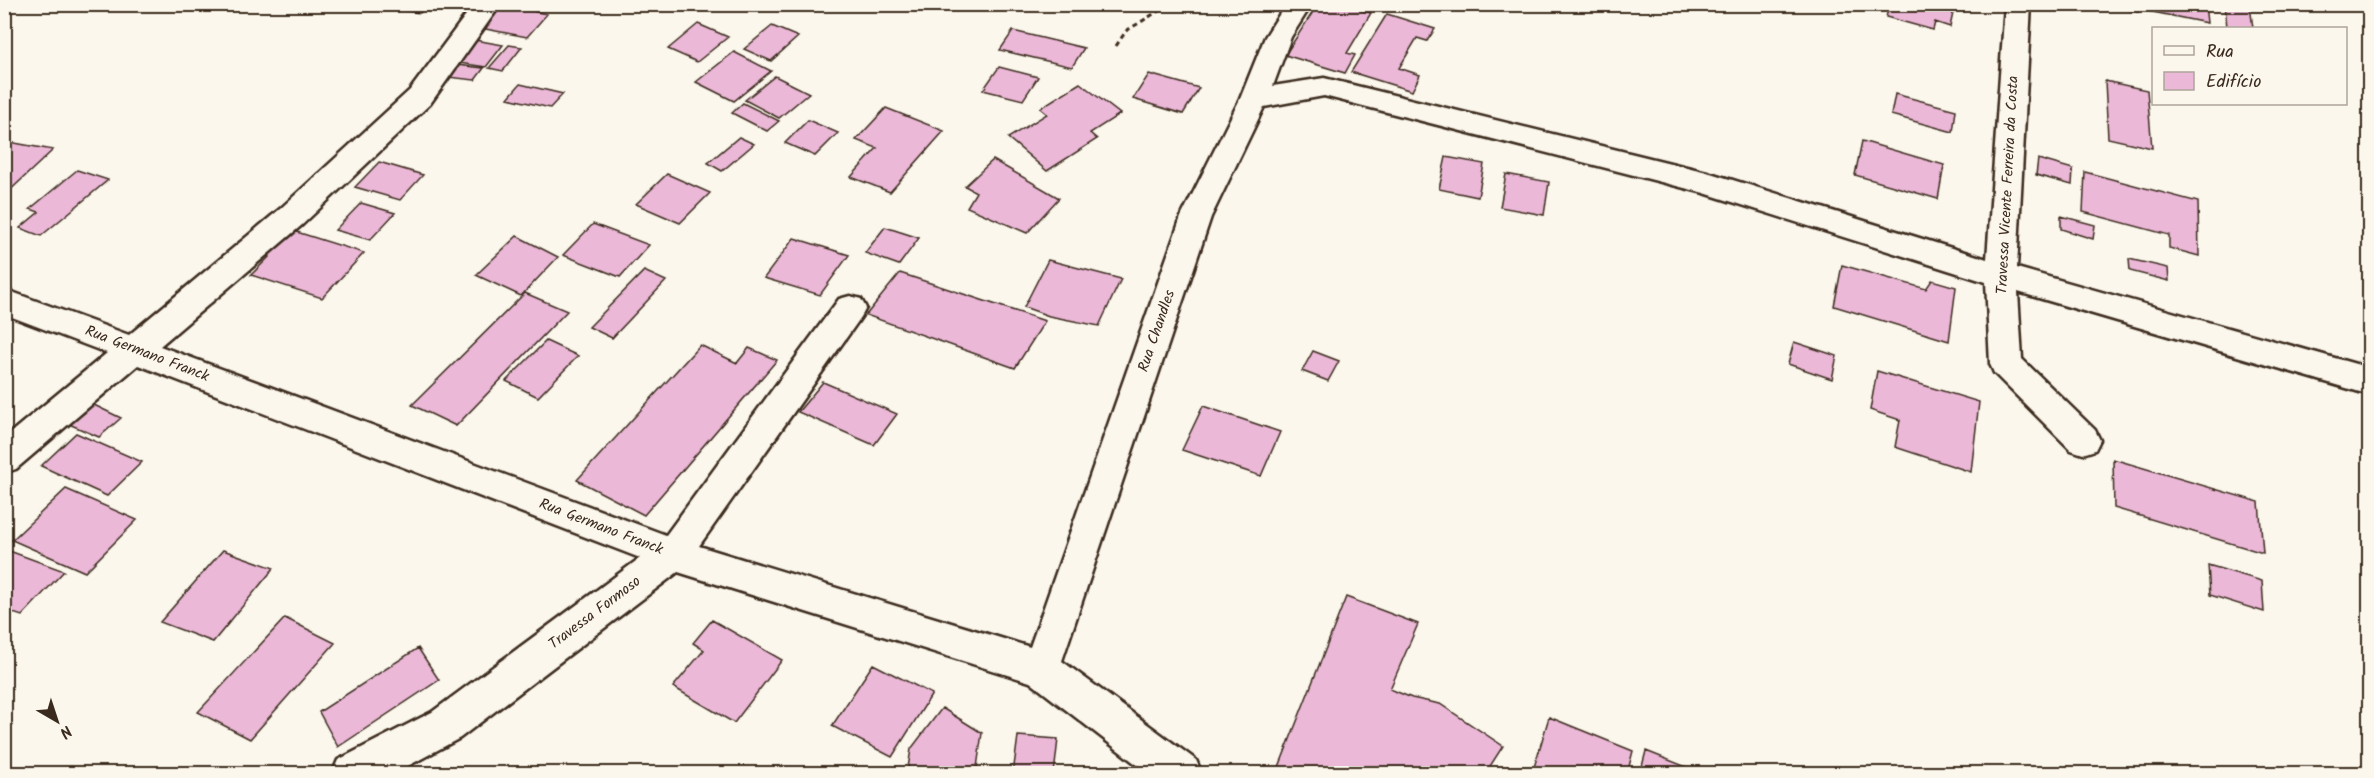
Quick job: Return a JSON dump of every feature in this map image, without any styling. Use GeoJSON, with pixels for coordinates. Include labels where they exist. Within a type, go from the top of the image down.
{"type":"FeatureCollection","features":[{"type":"Feature","properties":{"kind":"street"},"geometry":{"type":"LineString","coordinates":[[4,459],[291,217],[420,97],[488,4]]}},
{"type":"Feature","properties":{"kind":"street","name":"Rua Chandles"},"geometry":{"type":"LineString","coordinates":[[1041,668],[1196,217],[1254,99],[1278,37],[1299,4]]}},
{"type":"Feature","properties":{"kind":"street","name":"Travessa Vicente Ferreira da Costa"},"geometry":{"type":"LineString","coordinates":[[2018,4],[2001,275],[2006,364],[2083,440]]}},
{"type":"Feature","properties":{"kind":"street"},"geometry":{"type":"LineString","coordinates":[[1254,99],[1324,87],[1707,183],[2001,275],[2370,382]]}},
{"type":"Feature","properties":{"kind":"street","name":"Rua Germano Franck"},"geometry":{"type":"LineString","coordinates":[[4,301],[673,554],[1041,668],[1182,774]]}},
{"type":"Feature","properties":{"kind":"street","name":"Travessa Formoso"},"geometry":{"type":"LineString","coordinates":[[352,774],[446,725],[673,554],[850,308]]}},
{"type":"Feature","properties":{"kind":"path"},"geometry":{"type":"LineString","coordinates":[[1116,46],[1126,31],[1170,4]]}},
{"type":"Feature","properties":{"kind":"building"},"geometry":{"type":"Polygon","coordinates":[[[392,4],[428,4],[420,13],[389,8],[392,4]]]}},
{"type":"Feature","properties":{"kind":"building"},"geometry":{"type":"Polygon","coordinates":[[[497,4],[547,14],[527,37],[475,27],[497,4]]]}},
{"type":"Feature","properties":{"kind":"building"},"geometry":{"type":"Polygon","coordinates":[[[1318,4],[1343,4],[1371,13],[1347,53],[1355,55],[1345,73],[1285,55],[1318,4]]]}},
{"type":"Feature","properties":{"kind":"building"},"geometry":{"type":"Polygon","coordinates":[[[1876,4],[1955,4],[1950,27],[1935,22],[1933,30],[1886,17],[1888,10],[1876,4]]]}},
{"type":"Feature","properties":{"kind":"building"},"geometry":{"type":"Polygon","coordinates":[[[2104,4],[2205,4],[2207,23],[2138,9],[2138,12],[2104,4]]]}},
{"type":"Feature","properties":{"kind":"building"},"geometry":{"type":"Polygon","coordinates":[[[2225,4],[2250,6],[2253,27],[2227,27],[2225,4]]]}},
{"type":"Feature","properties":{"kind":"building"},"geometry":{"type":"Polygon","coordinates":[[[1387,14],[1435,29],[1427,41],[1417,38],[1399,68],[1420,75],[1412,91],[1351,72],[1387,14]]]}},
{"type":"Feature","properties":{"kind":"building"},"geometry":{"type":"Polygon","coordinates":[[[698,24],[728,37],[697,62],[668,49],[698,24]]]}},
{"type":"Feature","properties":{"kind":"building"},"geometry":{"type":"Polygon","coordinates":[[[772,26],[798,37],[771,61],[744,49],[772,26]]]}},
{"type":"Feature","properties":{"kind":"building"},"geometry":{"type":"Polygon","coordinates":[[[1013,31],[1084,48],[1072,67],[1000,50],[1013,31]]]}},
{"type":"Feature","properties":{"kind":"building"},"geometry":{"type":"Polygon","coordinates":[[[469,39],[503,45],[486,67],[452,62],[469,39]]]}},
{"type":"Feature","properties":{"kind":"building"},"geometry":{"type":"Polygon","coordinates":[[[509,45],[522,47],[503,71],[489,68],[509,45]]]}},
{"type":"Feature","properties":{"kind":"building"},"geometry":{"type":"Polygon","coordinates":[[[734,52],[771,71],[734,101],[696,82],[734,52]]]}},
{"type":"Feature","properties":{"kind":"building"},"geometry":{"type":"Polygon","coordinates":[[[456,65],[484,68],[475,80],[447,77],[456,65]]]}},
{"type":"Feature","properties":{"kind":"building"},"geometry":{"type":"Polygon","coordinates":[[[999,67],[1038,77],[1023,100],[983,90],[999,67]]]}},
{"type":"Feature","properties":{"kind":"building"},"geometry":{"type":"Polygon","coordinates":[[[1149,74],[1199,88],[1183,114],[1133,99],[1149,74]]]}},
{"type":"Feature","properties":{"kind":"building"},"geometry":{"type":"Polygon","coordinates":[[[775,76],[809,93],[779,118],[745,100],[775,76]]]}},
{"type":"Feature","properties":{"kind":"building"},"geometry":{"type":"Polygon","coordinates":[[[2105,81],[2147,90],[2152,148],[2108,138],[2105,81]]]}},
{"type":"Feature","properties":{"kind":"building"},"geometry":{"type":"Polygon","coordinates":[[[1080,83],[1120,114],[1090,133],[1097,139],[1047,171],[1008,138],[1047,114],[1040,108],[1080,83]]]}},
{"type":"Feature","properties":{"kind":"building"},"geometry":{"type":"Polygon","coordinates":[[[520,84],[563,94],[550,108],[508,98],[520,84]]]}},
{"type":"Feature","properties":{"kind":"building"},"geometry":{"type":"Polygon","coordinates":[[[1895,94],[1956,110],[1953,132],[1891,115],[1895,94]]]}},
{"type":"Feature","properties":{"kind":"building"},"geometry":{"type":"Polygon","coordinates":[[[743,103],[779,121],[767,131],[732,113],[743,103]]]}},
{"type":"Feature","properties":{"kind":"building"},"geometry":{"type":"Polygon","coordinates":[[[886,108],[944,131],[890,192],[851,177],[877,148],[856,140],[886,108]]]}},
{"type":"Feature","properties":{"kind":"building"},"geometry":{"type":"Polygon","coordinates":[[[808,120],[838,133],[815,156],[785,143],[808,120]]]}},
{"type":"Feature","properties":{"kind":"building"},"geometry":{"type":"Polygon","coordinates":[[[739,137],[754,144],[722,171],[708,163],[739,137]]]}},
{"type":"Feature","properties":{"kind":"building"},"geometry":{"type":"Polygon","coordinates":[[[1862,141],[1944,165],[1938,199],[1855,175],[1862,141]]]}},
{"type":"Feature","properties":{"kind":"building"},"geometry":{"type":"Polygon","coordinates":[[[9,142],[53,150],[4,196],[4,146],[9,142]]]}},
{"type":"Feature","properties":{"kind":"building"},"geometry":{"type":"Polygon","coordinates":[[[1446,157],[1484,164],[1478,197],[1439,189],[1446,157]]]}},
{"type":"Feature","properties":{"kind":"building"},"geometry":{"type":"Polygon","coordinates":[[[2038,159],[2073,169],[2072,185],[2036,175],[2038,159]]]}},
{"type":"Feature","properties":{"kind":"building"},"geometry":{"type":"Polygon","coordinates":[[[993,160],[1059,198],[1027,233],[967,207],[976,192],[965,186],[993,160]]]}},
{"type":"Feature","properties":{"kind":"building"},"geometry":{"type":"Polygon","coordinates":[[[379,162],[423,175],[400,200],[355,187],[379,162]]]}},
{"type":"Feature","properties":{"kind":"building"},"geometry":{"type":"Polygon","coordinates":[[[77,170],[108,180],[41,236],[20,228],[39,212],[30,209],[77,170]]]}},
{"type":"Feature","properties":{"kind":"building"},"geometry":{"type":"Polygon","coordinates":[[[2085,172],[2198,202],[2199,256],[2169,248],[2169,235],[2083,212],[2085,172]]]}},
{"type":"Feature","properties":{"kind":"building"},"geometry":{"type":"Polygon","coordinates":[[[667,174],[710,193],[680,223],[636,204],[667,174]]]}},
{"type":"Feature","properties":{"kind":"building"},"geometry":{"type":"Polygon","coordinates":[[[1506,174],[1549,182],[1544,215],[1500,207],[1506,174]]]}},
{"type":"Feature","properties":{"kind":"building"},"geometry":{"type":"Polygon","coordinates":[[[361,203],[395,213],[370,240],[335,230],[361,203]]]}},
{"type":"Feature","properties":{"kind":"building"},"geometry":{"type":"Polygon","coordinates":[[[2061,216],[2095,225],[2093,239],[2061,229],[2061,216]]]}},
{"type":"Feature","properties":{"kind":"building"},"geometry":{"type":"Polygon","coordinates":[[[593,224],[649,245],[620,277],[563,255],[593,224]]]}},
{"type":"Feature","properties":{"kind":"building"},"geometry":{"type":"Polygon","coordinates":[[[885,227],[919,238],[899,265],[865,253],[885,227]]]}},
{"type":"Feature","properties":{"kind":"building"},"geometry":{"type":"Polygon","coordinates":[[[284,228],[364,253],[322,298],[251,275],[270,256],[263,249],[284,228]]]}},
{"type":"Feature","properties":{"kind":"building"},"geometry":{"type":"Polygon","coordinates":[[[517,236],[558,257],[521,296],[476,275],[517,236]]]}},
{"type":"Feature","properties":{"kind":"building"},"geometry":{"type":"Polygon","coordinates":[[[794,238],[849,255],[820,295],[764,278],[794,238]]]}},
{"type":"Feature","properties":{"kind":"building"},"geometry":{"type":"Polygon","coordinates":[[[2129,259],[2168,268],[2169,281],[2130,271],[2129,259]]]}},
{"type":"Feature","properties":{"kind":"building"},"geometry":{"type":"Polygon","coordinates":[[[1048,260],[1121,279],[1099,326],[1049,316],[1024,307],[1048,260]]]}},
{"type":"Feature","properties":{"kind":"building"},"geometry":{"type":"Polygon","coordinates":[[[1842,265],[1926,289],[1932,280],[1956,287],[1949,341],[1834,306],[1842,265]]]}},
{"type":"Feature","properties":{"kind":"building"},"geometry":{"type":"Polygon","coordinates":[[[644,271],[666,281],[612,338],[589,327],[644,271]]]}},
{"type":"Feature","properties":{"kind":"building"},"geometry":{"type":"Polygon","coordinates":[[[900,273],[1045,321],[1015,368],[866,315],[900,273]]]}},
{"type":"Feature","properties":{"kind":"building"},"geometry":{"type":"Polygon","coordinates":[[[525,293],[567,311],[456,426],[412,405],[525,293]]]}},
{"type":"Feature","properties":{"kind":"building"},"geometry":{"type":"Polygon","coordinates":[[[546,341],[578,356],[538,397],[506,381],[546,341]]]}},
{"type":"Feature","properties":{"kind":"building"},"geometry":{"type":"Polygon","coordinates":[[[1794,342],[1837,356],[1832,379],[1788,364],[1794,342]]]}},
{"type":"Feature","properties":{"kind":"building"},"geometry":{"type":"Polygon","coordinates":[[[700,345],[737,363],[749,348],[777,360],[644,515],[577,480],[700,345]]]}},
{"type":"Feature","properties":{"kind":"building"},"geometry":{"type":"Polygon","coordinates":[[[1313,351],[1339,361],[1328,381],[1302,371],[1313,351]]]}},
{"type":"Feature","properties":{"kind":"building"},"geometry":{"type":"Polygon","coordinates":[[[1877,371],[1979,402],[1971,472],[1895,447],[1900,420],[1870,410],[1877,371]]]}},
{"type":"Feature","properties":{"kind":"building"},"geometry":{"type":"Polygon","coordinates":[[[823,382],[897,414],[874,445],[798,412],[823,382]]]}},
{"type":"Feature","properties":{"kind":"building"},"geometry":{"type":"Polygon","coordinates":[[[92,404],[121,418],[99,437],[69,424],[92,404]]]}},
{"type":"Feature","properties":{"kind":"building"},"geometry":{"type":"Polygon","coordinates":[[[1203,406],[1280,432],[1261,476],[1182,450],[1203,406]]]}},
{"type":"Feature","properties":{"kind":"building"},"geometry":{"type":"Polygon","coordinates":[[[76,433],[142,462],[107,496],[41,466],[76,433]]]}},
{"type":"Feature","properties":{"kind":"building"},"geometry":{"type":"Polygon","coordinates":[[[2113,459],[2259,502],[2263,553],[2114,508],[2113,459]]]}},
{"type":"Feature","properties":{"kind":"building"},"geometry":{"type":"Polygon","coordinates":[[[66,489],[137,520],[85,572],[12,540],[66,489]]]}},
{"type":"Feature","properties":{"kind":"building"},"geometry":{"type":"Polygon","coordinates":[[[4,549],[64,571],[22,616],[4,610],[4,549]]]}},
{"type":"Feature","properties":{"kind":"building"},"geometry":{"type":"Polygon","coordinates":[[[223,550],[274,568],[213,642],[160,622],[223,550]]]}},
{"type":"Feature","properties":{"kind":"building"},"geometry":{"type":"Polygon","coordinates":[[[2208,565],[2262,581],[2264,612],[2210,595],[2208,565]]]}},
{"type":"Feature","properties":{"kind":"building"},"geometry":{"type":"Polygon","coordinates":[[[1346,597],[1418,624],[1390,689],[1412,698],[1440,704],[1503,746],[1485,774],[1277,772],[1346,597]]]}},
{"type":"Feature","properties":{"kind":"building"},"geometry":{"type":"Polygon","coordinates":[[[285,618],[335,643],[250,739],[198,712],[285,618]]]}},
{"type":"Feature","properties":{"kind":"building"},"geometry":{"type":"Polygon","coordinates":[[[712,620],[782,660],[734,723],[673,687],[704,650],[693,643],[712,620]]]}},
{"type":"Feature","properties":{"kind":"building"},"geometry":{"type":"Polygon","coordinates":[[[418,648],[439,680],[338,747],[319,712],[418,648]]]}},
{"type":"Feature","properties":{"kind":"building"},"geometry":{"type":"Polygon","coordinates":[[[873,664],[932,694],[892,757],[832,726],[873,664]]]}},
{"type":"Feature","properties":{"kind":"building"},"geometry":{"type":"Polygon","coordinates":[[[942,708],[982,733],[976,774],[907,774],[911,749],[942,708]]]}},
{"type":"Feature","properties":{"kind":"building"},"geometry":{"type":"Polygon","coordinates":[[[1549,717],[1633,751],[1627,774],[1532,774],[1549,717]]]}},
{"type":"Feature","properties":{"kind":"building"},"geometry":{"type":"Polygon","coordinates":[[[1018,736],[1058,739],[1054,774],[1013,774],[1018,736]]]}},
{"type":"Feature","properties":{"kind":"building"},"geometry":{"type":"Polygon","coordinates":[[[1646,751],[1704,774],[1640,774],[1646,751]]]}}]}
